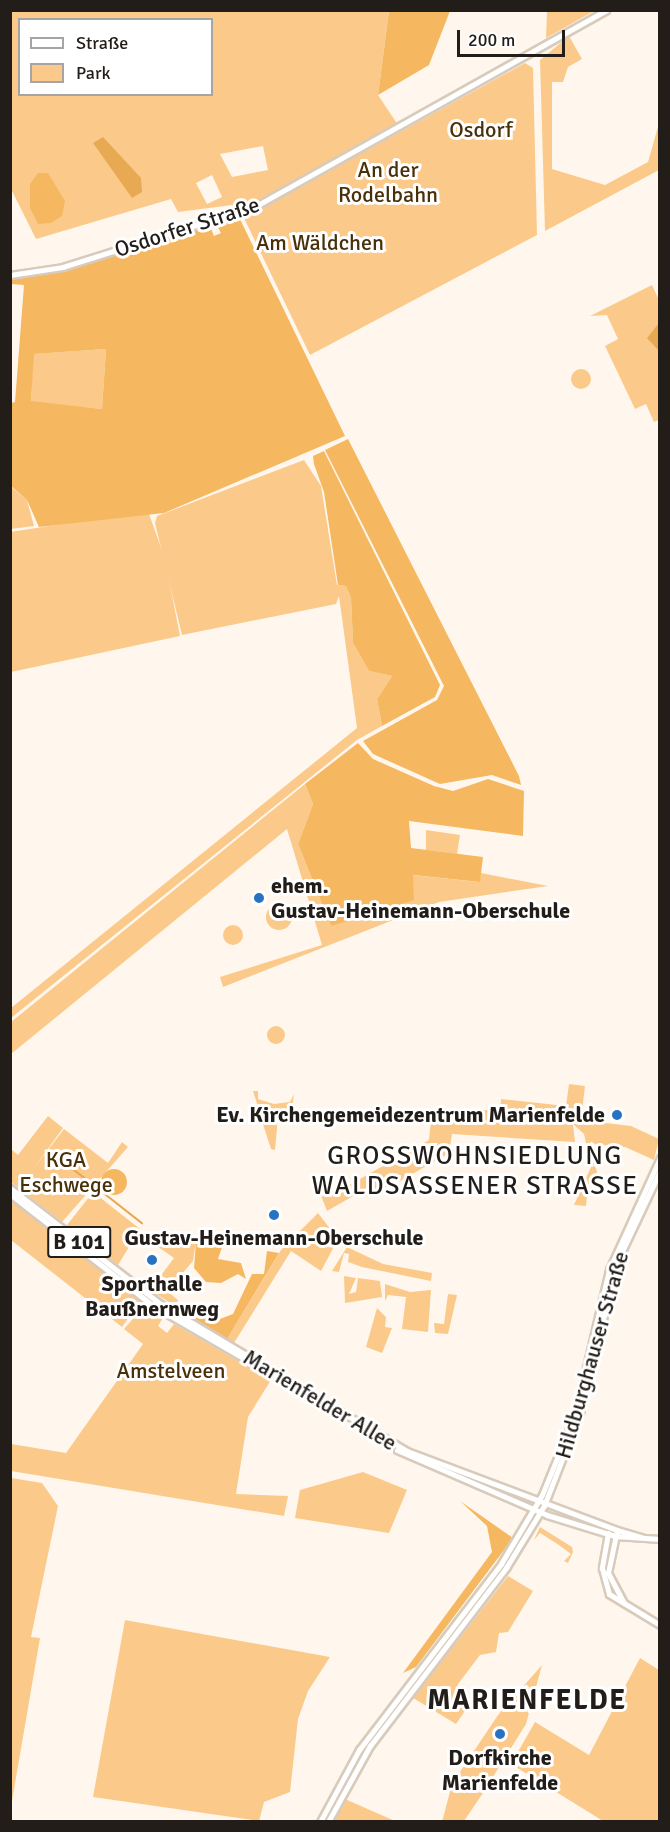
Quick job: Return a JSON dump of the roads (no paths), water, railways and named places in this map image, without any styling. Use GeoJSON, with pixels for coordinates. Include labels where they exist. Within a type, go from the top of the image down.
{"type":"FeatureCollection","features":[{"type":"Feature","properties":{"kind":"main road","name":"Osdorfer Straße"},"geometry":{"type":"LineString","coordinates":[[10,275],[63,267],[256,206],[607,11]]}},
{"type":"Feature","properties":{"kind":"main road","name":"Hildburghauser Straße"},"geometry":{"type":"LineString","coordinates":[[321,1821],[365,1742],[539,1508],[575,1414],[614,1257],[660,1158]]}},
{"type":"Feature","properties":{"kind":"main road","name":"Hildburghauser Straße"},"geometry":{"type":"LineString","coordinates":[[328,1821],[370,1746],[525,1540],[580,1413],[617,1262],[660,1171]]}},
{"type":"Feature","properties":{"kind":"main road","name":"Marienfelder Allee"},"geometry":{"type":"LineString","coordinates":[[10,1188],[162,1305],[407,1451],[460,1477]]}},
{"type":"Feature","properties":{"kind":"main road","name":"Marienfelder Allee"},"geometry":{"type":"LineString","coordinates":[[10,1194],[165,1313],[411,1458],[460,1477]]}},
{"type":"Feature","properties":{"kind":"main road","name":"B 101"},"geometry":{"type":"LineString","coordinates":[[460,1477],[539,1508],[616,1533]]}},
{"type":"Feature","properties":{"kind":"main road"},"geometry":{"type":"LineString","coordinates":[[609,1532],[604,1581],[611,1598],[660,1625]]}},
{"type":"Feature","properties":{"kind":"main road"},"geometry":{"type":"LineString","coordinates":[[624,1604],[608,1573],[616,1533],[660,1539]]}},
{"type":"Feature","properties":{"kind":"main road"},"geometry":{"type":"LineString","coordinates":[[519,1536],[525,1540]]}},
{"type":"Feature","properties":{"kind":"waterway"},"geometry":{"type":"LineString","coordinates":[[68,1165],[91,1183]]}},
{"type":"Feature","properties":{"kind":"waterway"},"geometry":{"type":"LineString","coordinates":[[95,1186],[142,1223]]}},
{"type":"Feature","properties":{"kind":"place","name":"ehem. Gustav-Heinemann-Oberschule"},"geometry":{"type":"Point","coordinates":[259,898]}},
{"type":"Feature","properties":{"kind":"place","name":"Ev. Kirchengemeidezentrum Marienfelde"},"geometry":{"type":"Point","coordinates":[617,1115]}},
{"type":"Feature","properties":{"kind":"place","name":"Gustav-Heinemann-Oberschule"},"geometry":{"type":"Point","coordinates":[274,1215]}},
{"type":"Feature","properties":{"kind":"place","name":"Sporthalle Baußnernweg"},"geometry":{"type":"Point","coordinates":[152,1260]}},
{"type":"Feature","properties":{"kind":"place","name":"Dorfkirche Marienfelde"},"geometry":{"type":"Point","coordinates":[500,1734]}},
{"type":"Feature","properties":{"kind":"district","name":"GROSSWOHNSIEDLUNG WALDSASSENER STRASSE"},"geometry":{"type":"Point","coordinates":[475,1172]}},
{"type":"Feature","properties":{"kind":"district","name":"MARIENFELDE"},"geometry":{"type":"Point","coordinates":[527,1700]}},
{"type":"Feature","properties":{"kind":"park label","name":"Osdorf"},"geometry":{"type":"Point","coordinates":[481,130]}},
{"type":"Feature","properties":{"kind":"park label","name":"An der Rodelbahn"},"geometry":{"type":"Point","coordinates":[388,182]}},
{"type":"Feature","properties":{"kind":"park label","name":"Am Wäldchen"},"geometry":{"type":"Point","coordinates":[320,243]}},
{"type":"Feature","properties":{"kind":"park label","name":"KGA Eschwege"},"geometry":{"type":"Point","coordinates":[66,1172]}},
{"type":"Feature","properties":{"kind":"park label","name":"Amstelveen"},"geometry":{"type":"Point","coordinates":[171,1371]}}]}
